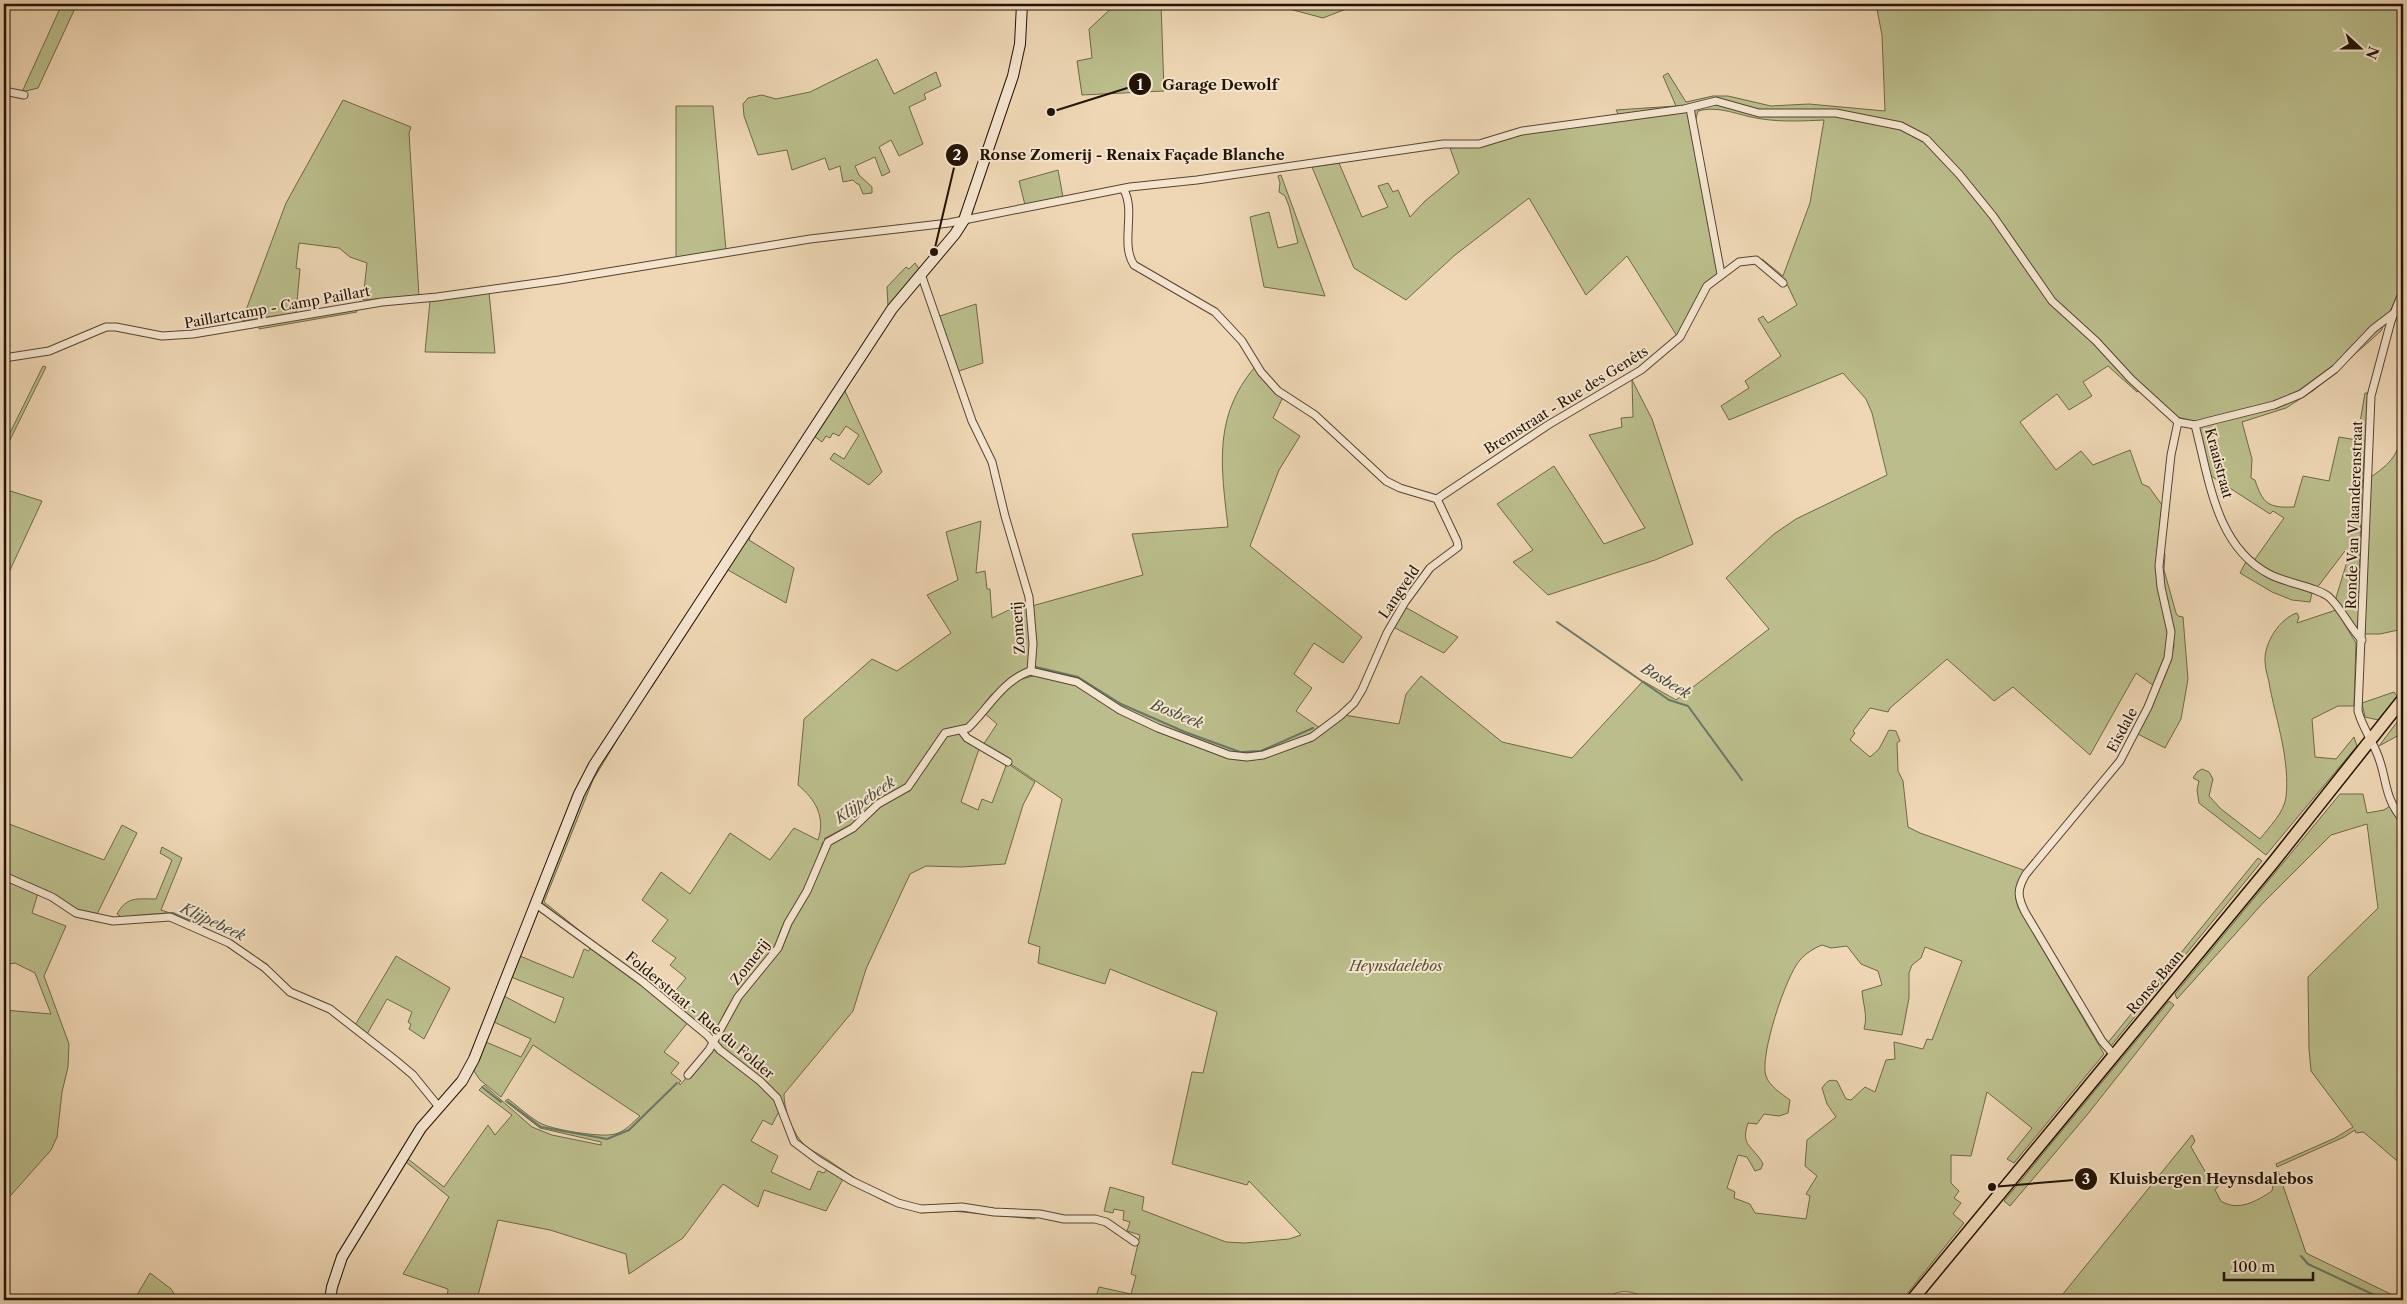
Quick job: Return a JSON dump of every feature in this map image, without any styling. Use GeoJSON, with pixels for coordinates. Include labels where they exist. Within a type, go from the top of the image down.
{"type":"FeatureCollection","features":[{"type":"Feature","properties":{"kind":"main road","name":"Ronse Baan"},"geometry":{"type":"LineString","coordinates":[[1912,1300],[2403,700]]}},
{"type":"Feature","properties":{"kind":"street"},"geometry":{"type":"LineString","coordinates":[[330,1300],[332,1287],[342,1257],[421,1128],[462,1081],[474,1059],[579,794],[612,735],[878,331],[964,220],[1013,76],[1020,39],[1022,4]]}},
{"type":"Feature","properties":{"kind":"street"},"geometry":{"type":"LineString","coordinates":[[4,92],[24,95]]}},
{"type":"Feature","properties":{"kind":"street","name":"Paillartcamp - Camp Paillart"},"geometry":{"type":"LineString","coordinates":[[4,358],[49,351],[106,327],[116,327],[162,336],[176,336],[285,320],[382,302],[437,297],[559,280],[810,239],[964,220],[1124,190],[1443,144],[1479,144],[1522,131],[1549,126],[1690,108],[1716,101],[1765,113],[1836,113],[1888,122],[1917,132],[1930,143],[1983,202],[2052,301],[2096,341],[2131,379],[2178,422]]}},
{"type":"Feature","properties":{"kind":"street"},"geometry":{"type":"LineString","coordinates":[[1690,108],[1721,274]]}},
{"type":"Feature","properties":{"kind":"street"},"geometry":{"type":"LineString","coordinates":[[1124,190],[1128,210],[1129,252],[1134,265],[1215,312],[1242,341],[1261,372],[1278,392],[1315,415],[1386,481],[1400,488],[1438,499]]}},
{"type":"Feature","properties":{"kind":"street","name":"Bremstraat - Rue des Genêts"},"geometry":{"type":"LineString","coordinates":[[1438,499],[1548,424],[1626,380],[1654,360],[1680,337],[1704,289],[1739,262],[1756,260],[1783,283]]}},
{"type":"Feature","properties":{"kind":"street","name":"Zomerij"},"geometry":{"type":"LineString","coordinates":[[688,1075],[714,1042],[738,997],[778,948],[788,923],[807,891],[828,842],[853,828],[878,804],[905,790],[915,779],[942,735],[949,730],[961,730],[972,724],[1007,685],[1031,671],[1033,644],[1029,597],[1005,516],[992,462],[972,422],[921,274]]}},
{"type":"Feature","properties":{"kind":"street","name":"Ronde Van Vlaanderenstraat"},"geometry":{"type":"LineString","coordinates":[[2403,291],[2394,313],[2371,396],[2358,711],[2361,724],[2380,762],[2390,801],[2403,820]]}},
{"type":"Feature","properties":{"kind":"street","name":"Kraaistraat"},"geometry":{"type":"LineString","coordinates":[[2362,640],[2326,595],[2266,572],[2246,559],[2235,546],[2212,492],[2195,424],[2274,405],[2302,394],[2335,368],[2373,329],[2394,313]]}},
{"type":"Feature","properties":{"kind":"street"},"geometry":{"type":"LineString","coordinates":[[2178,422],[2195,424]]}},
{"type":"Feature","properties":{"kind":"street","name":"Eisdale"},"geometry":{"type":"LineString","coordinates":[[2114,1055],[2102,1041],[2024,912],[2018,894],[2018,886],[2120,761],[2148,707],[2168,658],[2171,632],[2161,587],[2159,566],[2166,490],[2178,422]]}},
{"type":"Feature","properties":{"kind":"street","name":"Langveld"},"geometry":{"type":"LineString","coordinates":[[1031,671],[1077,682],[1120,710],[1229,755],[1254,757],[1286,747],[1324,729],[1354,703],[1362,690],[1386,633],[1405,602],[1430,568],[1458,547],[1438,499]]}},
{"type":"Feature","properties":{"kind":"street"},"geometry":{"type":"LineString","coordinates":[[961,730],[967,738],[1008,762]]}},
{"type":"Feature","properties":{"kind":"street"},"geometry":{"type":"LineString","coordinates":[[4,876],[52,897],[76,913],[114,921],[157,916],[170,917],[229,943],[265,968],[290,992],[330,1009],[413,1075],[439,1107]]}},
{"type":"Feature","properties":{"kind":"street","name":"Folderstraat - Rue du Folder"},"geometry":{"type":"LineString","coordinates":[[536,904],[643,982],[714,1042],[720,1050],[774,1094],[791,1137],[797,1145],[828,1167],[871,1192],[898,1203],[921,1209],[962,1207],[994,1212],[1040,1214],[1064,1219],[1095,1219],[1106,1222],[1135,1242]]}},
{"type":"Feature","properties":{"kind":"green space"},"geometry":{"type":"Polygon","coordinates":[[[62,4],[77,4],[38,88],[22,92],[62,4]]]}},
{"type":"Feature","properties":{"kind":"green space"},"geometry":{"type":"Polygon","coordinates":[[[1116,4],[1161,4],[1164,91],[1082,95],[1077,61],[1092,58],[1089,29],[1116,4]]]}},
{"type":"Feature","properties":{"kind":"green space"},"geometry":{"type":"Polygon","coordinates":[[[1271,4],[1359,4],[1323,18],[1271,4]]]}},
{"type":"Feature","properties":{"kind":"green space","name":"Heynsdaelebos"},"geometry":{"type":"Polygon","coordinates":[[[1876,4],[2403,4],[2403,283],[2381,331],[2314,390],[2286,408],[2242,422],[2252,459],[2251,478],[2255,480],[2261,494],[2268,503],[2278,507],[2294,507],[2303,476],[2329,481],[2339,437],[2357,440],[2365,393],[2368,393],[2361,507],[2358,632],[2335,601],[2349,555],[2345,551],[2316,589],[2313,588],[2310,602],[2292,600],[2272,592],[2240,573],[2248,558],[2253,562],[2284,518],[2273,511],[2270,514],[2208,474],[2197,422],[2177,417],[2145,387],[2137,392],[2108,366],[2083,382],[2092,396],[2069,410],[2057,394],[2020,422],[2056,470],[2081,451],[2093,465],[2130,450],[2142,484],[2149,487],[2162,505],[2157,582],[2168,629],[2169,649],[2154,686],[2136,673],[2090,755],[2013,687],[1994,701],[1947,659],[1890,708],[1888,712],[1870,708],[1853,731],[1855,733],[1850,740],[1870,757],[1879,749],[1889,730],[1896,731],[1900,741],[1897,743],[1898,771],[1903,781],[1908,827],[2026,871],[2016,889],[2019,909],[2104,1054],[2014,1163],[2007,1159],[2032,1128],[1987,1092],[1971,1156],[1951,1155],[1951,1183],[1959,1191],[1954,1198],[1961,1203],[1953,1214],[1964,1223],[1902,1300],[1651,1300],[1633,1293],[1622,1292],[1616,1293],[1604,1300],[1095,1300],[1099,1287],[1131,1294],[1136,1276],[1131,1274],[1140,1235],[1127,1231],[1130,1222],[1123,1220],[1124,1211],[1114,1209],[1113,1213],[1104,1211],[1110,1187],[1144,1197],[1142,1210],[1226,1242],[1245,1243],[1289,1239],[1301,1235],[1249,1181],[1247,1185],[1172,1164],[1192,1072],[1203,1073],[1217,1012],[1110,969],[1105,984],[1038,963],[1040,947],[1028,943],[1062,799],[983,745],[997,724],[983,712],[1014,681],[1037,675],[1075,684],[1112,707],[1243,759],[1296,745],[1344,715],[1399,724],[1406,694],[1421,676],[1502,742],[1572,758],[1643,681],[1676,700],[1769,629],[1726,578],[1774,534],[1796,519],[1887,475],[1872,413],[1866,399],[1843,373],[1729,420],[1721,406],[1749,388],[1745,381],[1781,356],[1758,319],[1763,316],[1768,323],[1797,305],[1787,284],[1760,261],[1762,259],[1783,276],[1810,203],[1824,120],[1777,121],[1754,118],[1722,110],[1706,109],[1698,111],[1695,122],[1719,272],[1705,284],[1677,336],[1627,256],[1586,295],[1529,198],[1455,255],[1406,300],[1354,268],[1312,167],[1339,163],[1362,217],[1388,207],[1378,186],[1388,183],[1393,192],[1398,190],[1410,217],[1425,201],[1459,173],[1450,148],[1488,145],[1537,130],[1621,119],[1616,110],[1676,106],[1663,76],[1668,73],[1686,102],[1713,96],[1728,96],[1771,106],[1809,104],[1885,111],[1882,35],[1876,4]],[[1822,945],[1810,951],[1800,960],[1788,982],[1775,1016],[1766,1052],[1766,1076],[1773,1086],[1790,1100],[1788,1113],[1779,1116],[1764,1114],[1757,1124],[1748,1123],[1746,1131],[1747,1142],[1763,1164],[1761,1169],[1755,1171],[1747,1157],[1738,1155],[1727,1188],[1735,1192],[1734,1198],[1750,1204],[1755,1213],[1806,1219],[1810,1196],[1806,1194],[1817,1176],[1805,1166],[1807,1140],[1836,1117],[1827,1104],[1822,1088],[1828,1081],[1837,1081],[1846,1099],[1851,1100],[1865,1087],[1875,1092],[1886,1060],[1895,1059],[1894,1042],[1923,1049],[1927,1039],[1932,1040],[1962,961],[1925,947],[1921,958],[1912,965],[1909,973],[1909,998],[1902,1035],[1864,1029],[1865,1015],[1862,991],[1882,985],[1878,971],[1861,964],[1847,946],[1831,948],[1822,945]]]}},
{"type":"Feature","properties":{"kind":"green space"},"geometry":{"type":"Polygon","coordinates":[[[877,59],[894,94],[936,72],[941,86],[924,94],[926,99],[909,107],[923,144],[899,156],[891,140],[879,147],[890,172],[882,176],[875,157],[855,166],[859,175],[872,187],[872,193],[863,194],[859,184],[853,180],[843,182],[840,166],[829,170],[825,158],[792,170],[787,150],[758,155],[744,116],[743,104],[748,98],[762,95],[776,99],[810,92],[877,59]]]}},
{"type":"Feature","properties":{"kind":"green space"},"geometry":{"type":"Polygon","coordinates":[[[343,100],[411,127],[409,133],[419,296],[363,300],[367,263],[350,257],[339,248],[299,243],[296,268],[300,269],[296,313],[242,321],[286,203],[343,100]]]}},
{"type":"Feature","properties":{"kind":"green space"},"geometry":{"type":"Polygon","coordinates":[[[676,106],[713,106],[726,250],[676,258],[676,106]]]}},
{"type":"Feature","properties":{"kind":"green space"},"geometry":{"type":"Polygon","coordinates":[[[1058,170],[1063,197],[1025,205],[1019,181],[1058,170]]]}},
{"type":"Feature","properties":{"kind":"green space"},"geometry":{"type":"Polygon","coordinates":[[[1281,175],[1325,296],[1264,287],[1250,217],[1269,212],[1278,248],[1298,243],[1289,206],[1285,196],[1279,192],[1280,183],[1278,176],[1281,175]]]}},
{"type":"Feature","properties":{"kind":"green space"},"geometry":{"type":"Polygon","coordinates":[[[915,263],[920,270],[888,306],[887,287],[906,267],[909,269],[915,263]]]}},
{"type":"Feature","properties":{"kind":"green space"},"geometry":{"type":"Polygon","coordinates":[[[489,292],[495,353],[425,352],[430,301],[489,292]]]}},
{"type":"Feature","properties":{"kind":"green space"},"geometry":{"type":"Polygon","coordinates":[[[976,304],[983,363],[956,372],[937,317],[976,304]]]}},
{"type":"Feature","properties":{"kind":"green space"},"geometry":{"type":"Polygon","coordinates":[[[355,309],[357,312],[259,329],[259,326],[355,309]]]}},
{"type":"Feature","properties":{"kind":"green space"},"geometry":{"type":"Polygon","coordinates":[[[43,366],[46,367],[4,452],[4,445],[43,366]]]}},
{"type":"Feature","properties":{"kind":"green space"},"geometry":{"type":"Polygon","coordinates":[[[1255,367],[1283,397],[1273,418],[1300,436],[1279,470],[1250,546],[1362,637],[1343,663],[1314,643],[1294,674],[1312,688],[1296,711],[1320,728],[1305,737],[1259,754],[1229,755],[1214,745],[1161,726],[1125,709],[1078,681],[1034,668],[1036,647],[1032,606],[1143,575],[1132,534],[1228,527],[1222,463],[1226,423],[1241,385],[1255,367]]]}},
{"type":"Feature","properties":{"kind":"green space"},"geometry":{"type":"Polygon","coordinates":[[[1632,380],[1652,419],[1693,544],[1655,560],[1548,595],[1513,562],[1533,550],[1497,504],[1554,466],[1604,544],[1645,528],[1589,435],[1622,427],[1621,418],[1633,417],[1632,380]]]}},
{"type":"Feature","properties":{"kind":"green space"},"geometry":{"type":"Polygon","coordinates":[[[847,385],[845,391],[882,472],[869,485],[830,459],[834,453],[844,459],[859,435],[846,426],[839,436],[833,433],[830,438],[826,436],[822,442],[814,436],[847,385]]]}},
{"type":"Feature","properties":{"kind":"green space"},"geometry":{"type":"Polygon","coordinates":[[[2403,431],[2403,629],[2380,634],[2364,634],[2371,477],[2393,458],[2403,431]]]}},
{"type":"Feature","properties":{"kind":"green space"},"geometry":{"type":"Polygon","coordinates":[[[4,489],[42,501],[4,583],[4,489]]]}},
{"type":"Feature","properties":{"kind":"green space"},"geometry":{"type":"Polygon","coordinates":[[[981,521],[976,573],[985,571],[987,589],[990,589],[992,618],[1028,601],[1031,638],[1029,666],[970,724],[952,728],[914,779],[859,821],[832,837],[778,945],[713,1036],[668,1000],[686,978],[670,965],[676,958],[652,941],[668,920],[642,900],[661,872],[690,894],[730,833],[770,860],[794,828],[818,840],[821,824],[820,816],[814,802],[798,785],[804,719],[872,659],[897,671],[951,633],[927,595],[958,580],[946,532],[981,521]]]}},
{"type":"Feature","properties":{"kind":"green space"},"geometry":{"type":"Polygon","coordinates":[[[752,530],[749,540],[794,568],[786,603],[728,570],[651,688],[649,687],[752,530]]]}},
{"type":"Feature","properties":{"kind":"green space"},"geometry":{"type":"Polygon","coordinates":[[[2162,554],[2165,554],[2164,570],[2176,613],[2178,616],[2183,617],[2188,679],[2181,719],[2165,748],[2138,734],[2165,676],[2174,646],[2173,632],[2161,580],[2162,554]]]}},
{"type":"Feature","properties":{"kind":"green space"},"geometry":{"type":"Polygon","coordinates":[[[1405,607],[1458,637],[1444,653],[1393,627],[1405,607]]]}},
{"type":"Feature","properties":{"kind":"green space"},"geometry":{"type":"Polygon","coordinates":[[[2336,610],[2356,643],[2354,706],[2338,706],[2312,719],[2315,757],[2336,759],[2354,737],[2357,746],[2266,855],[2199,803],[2197,790],[2199,781],[2193,778],[2202,769],[2209,772],[2213,779],[2209,796],[2221,809],[2260,839],[2276,820],[2285,803],[2287,783],[2285,756],[2266,668],[2265,654],[2267,647],[2274,632],[2291,616],[2297,613],[2299,617],[2297,623],[2336,610]]]}},
{"type":"Feature","properties":{"kind":"green space"},"geometry":{"type":"Polygon","coordinates":[[[2394,692],[2397,696],[2378,720],[2365,717],[2362,703],[2394,692]]]}},
{"type":"Feature","properties":{"kind":"green space"},"geometry":{"type":"Polygon","coordinates":[[[2403,714],[2403,733],[2379,746],[2403,714]]]}},
{"type":"Feature","properties":{"kind":"green space"},"geometry":{"type":"Polygon","coordinates":[[[632,715],[593,780],[544,902],[599,946],[541,902],[585,792],[605,755],[632,715]]]}},
{"type":"Feature","properties":{"kind":"green space"},"geometry":{"type":"Polygon","coordinates":[[[954,731],[980,746],[961,802],[978,810],[982,799],[992,803],[1007,763],[1035,782],[1023,805],[1005,864],[961,867],[926,866],[910,874],[866,969],[853,1011],[784,1094],[785,1106],[791,1124],[805,1145],[877,1191],[905,1202],[935,1206],[922,1207],[883,1196],[862,1186],[806,1151],[792,1135],[782,1104],[775,1093],[721,1050],[717,1044],[727,1019],[738,999],[777,951],[789,924],[812,884],[826,848],[833,840],[859,825],[879,804],[910,786],[942,738],[954,731]]]}},
{"type":"Feature","properties":{"kind":"green space"},"geometry":{"type":"Polygon","coordinates":[[[2340,794],[2363,794],[2367,813],[2384,810],[2390,806],[2403,825],[2403,1166],[2363,1132],[2356,1133],[2355,1130],[2344,1137],[2277,1167],[2276,1164],[2335,1138],[2353,1127],[2311,1071],[2308,977],[2378,908],[2367,824],[2331,835],[2263,903],[2177,999],[2175,994],[2340,794]]]}},
{"type":"Feature","properties":{"kind":"green space"},"geometry":{"type":"Polygon","coordinates":[[[4,822],[104,860],[122,825],[137,833],[96,916],[86,914],[4,874],[4,822]]]}},
{"type":"Feature","properties":{"kind":"green space"},"geometry":{"type":"Polygon","coordinates":[[[162,847],[182,858],[161,910],[196,922],[195,925],[173,915],[119,919],[120,916],[117,914],[129,901],[156,899],[172,860],[160,853],[162,847]]]}},
{"type":"Feature","properties":{"kind":"green space"},"geometry":{"type":"Polygon","coordinates":[[[2258,858],[2262,861],[2110,1047],[2106,1045],[2258,858]]]}},
{"type":"Feature","properties":{"kind":"green space"},"geometry":{"type":"Polygon","coordinates":[[[4,880],[38,893],[32,913],[66,926],[44,976],[69,1044],[68,1067],[62,1092],[57,1137],[51,1150],[4,1203],[4,1010],[51,1014],[35,973],[15,963],[4,965],[4,898],[6,892],[4,891],[4,880]]]}},
{"type":"Feature","properties":{"kind":"green space"},"geometry":{"type":"Polygon","coordinates":[[[592,945],[689,1021],[664,1052],[679,1063],[671,1073],[681,1081],[680,1085],[713,1047],[772,1094],[781,1113],[778,1113],[772,1125],[763,1120],[751,1141],[778,1156],[771,1172],[810,1190],[818,1171],[824,1173],[827,1169],[899,1205],[1035,1216],[1035,1219],[952,1211],[921,1213],[886,1202],[843,1179],[826,1211],[764,1190],[758,1207],[723,1184],[683,1238],[629,1274],[626,1254],[550,1230],[498,1220],[477,1299],[466,1295],[465,1300],[447,1300],[448,1289],[403,1274],[449,1197],[406,1162],[408,1159],[444,1187],[488,1125],[495,1135],[512,1115],[479,1090],[484,1085],[532,1127],[552,1135],[601,1145],[601,1142],[540,1128],[505,1101],[508,1099],[542,1124],[578,1133],[609,1135],[619,1133],[640,1116],[533,1045],[501,1097],[480,1080],[474,1071],[486,1042],[521,1057],[531,1039],[494,1022],[504,996],[555,1023],[564,998],[511,977],[520,956],[573,978],[584,949],[589,951],[592,945]]]}},
{"type":"Feature","properties":{"kind":"green space"},"geometry":{"type":"Polygon","coordinates":[[[396,956],[450,988],[424,1039],[409,1029],[411,1024],[408,1022],[412,1012],[387,999],[366,1036],[354,1027],[396,956]]]}},
{"type":"Feature","properties":{"kind":"green space"},"geometry":{"type":"Polygon","coordinates":[[[2169,1001],[2174,1005],[2087,1115],[2010,1206],[2004,1201],[2169,1001]]]}},
{"type":"Feature","properties":{"kind":"green space"},"geometry":{"type":"Polygon","coordinates":[[[2192,1135],[2195,1141],[2191,1147],[2206,1173],[2210,1185],[2218,1180],[2220,1184],[2215,1190],[2221,1201],[2227,1204],[2241,1205],[2260,1198],[2272,1191],[2275,1172],[2278,1171],[2306,1253],[2403,1300],[2058,1300],[2192,1135]]]}},
{"type":"Feature","properties":{"kind":"green space"},"geometry":{"type":"Polygon","coordinates":[[[150,1273],[171,1289],[178,1300],[134,1300],[150,1273]]]}},
{"type":"Feature","properties":{"kind":"waterway","name":"Bosbeek"},"geometry":{"type":"LineString","coordinates":[[1557,622],[1669,700],[1688,706],[1742,780]]}},
{"type":"Feature","properties":{"kind":"waterway","name":"Bosbeek"},"geometry":{"type":"LineString","coordinates":[[1036,667],[1078,677],[1121,704],[1185,732],[1240,752],[1261,751],[1313,728]]}},
{"type":"Feature","properties":{"kind":"waterway","name":"Klijpebeek"},"geometry":{"type":"LineString","coordinates":[[983,706],[993,694]]}},
{"type":"Feature","properties":{"kind":"waterway","name":"Klijpebeek"},"geometry":{"type":"LineString","coordinates":[[945,730],[955,728]]}},
{"type":"Feature","properties":{"kind":"waterway","name":"Klijpebeek"},"geometry":{"type":"LineString","coordinates":[[825,839],[853,824]]}},
{"type":"Feature","properties":{"kind":"waterway","name":"Klijpebeek"},"geometry":{"type":"LineString","coordinates":[[819,855],[823,843]]}},
{"type":"Feature","properties":{"kind":"waterway","name":"Klijpebeek"},"geometry":{"type":"LineString","coordinates":[[45,890],[67,903]]}},
{"type":"Feature","properties":{"kind":"waterway","name":"Klijpebeek"},"geometry":{"type":"LineString","coordinates":[[136,916],[173,913],[225,938]]}},
{"type":"Feature","properties":{"kind":"waterway","name":"Klijpebeek"},"geometry":{"type":"LineString","coordinates":[[780,933],[788,917]]}},
{"type":"Feature","properties":{"kind":"waterway","name":"Klijpebeek"},"geometry":{"type":"LineString","coordinates":[[236,944],[267,965]]}},
{"type":"Feature","properties":{"kind":"waterway","name":"Klijpebeek"},"geometry":{"type":"LineString","coordinates":[[312,998],[324,1003]]}},
{"type":"Feature","properties":{"kind":"waterway","name":"Klijpebeek"},"geometry":{"type":"LineString","coordinates":[[724,1015],[729,1006]]}},
{"type":"Feature","properties":{"kind":"waterway","name":"Klijpebeek"},"geometry":{"type":"LineString","coordinates":[[508,1102],[541,1127],[607,1139],[629,1130],[677,1083]]}},
{"type":"Feature","properties":{"kind":"waterway","name":"Klijpebeek"},"geometry":{"type":"LineString","coordinates":[[482,1087],[501,1102]]}},
{"type":"Feature","properties":{"kind":"waterway"},"geometry":{"type":"LineString","coordinates":[[2301,1256],[2308,1264],[2385,1300]]}},
{"type":"Feature","properties":{"kind":"place","name":"Garage Dewolf"},"geometry":{"type":"Point","coordinates":[1051,112]}},
{"type":"Feature","properties":{"kind":"place","name":"Ronse Zomerij - Renaix Façade Blanche"},"geometry":{"type":"Point","coordinates":[934,252]}},
{"type":"Feature","properties":{"kind":"place","name":"Kluisbergen Heynsdalebos"},"geometry":{"type":"Point","coordinates":[1992,1187]}}]}
